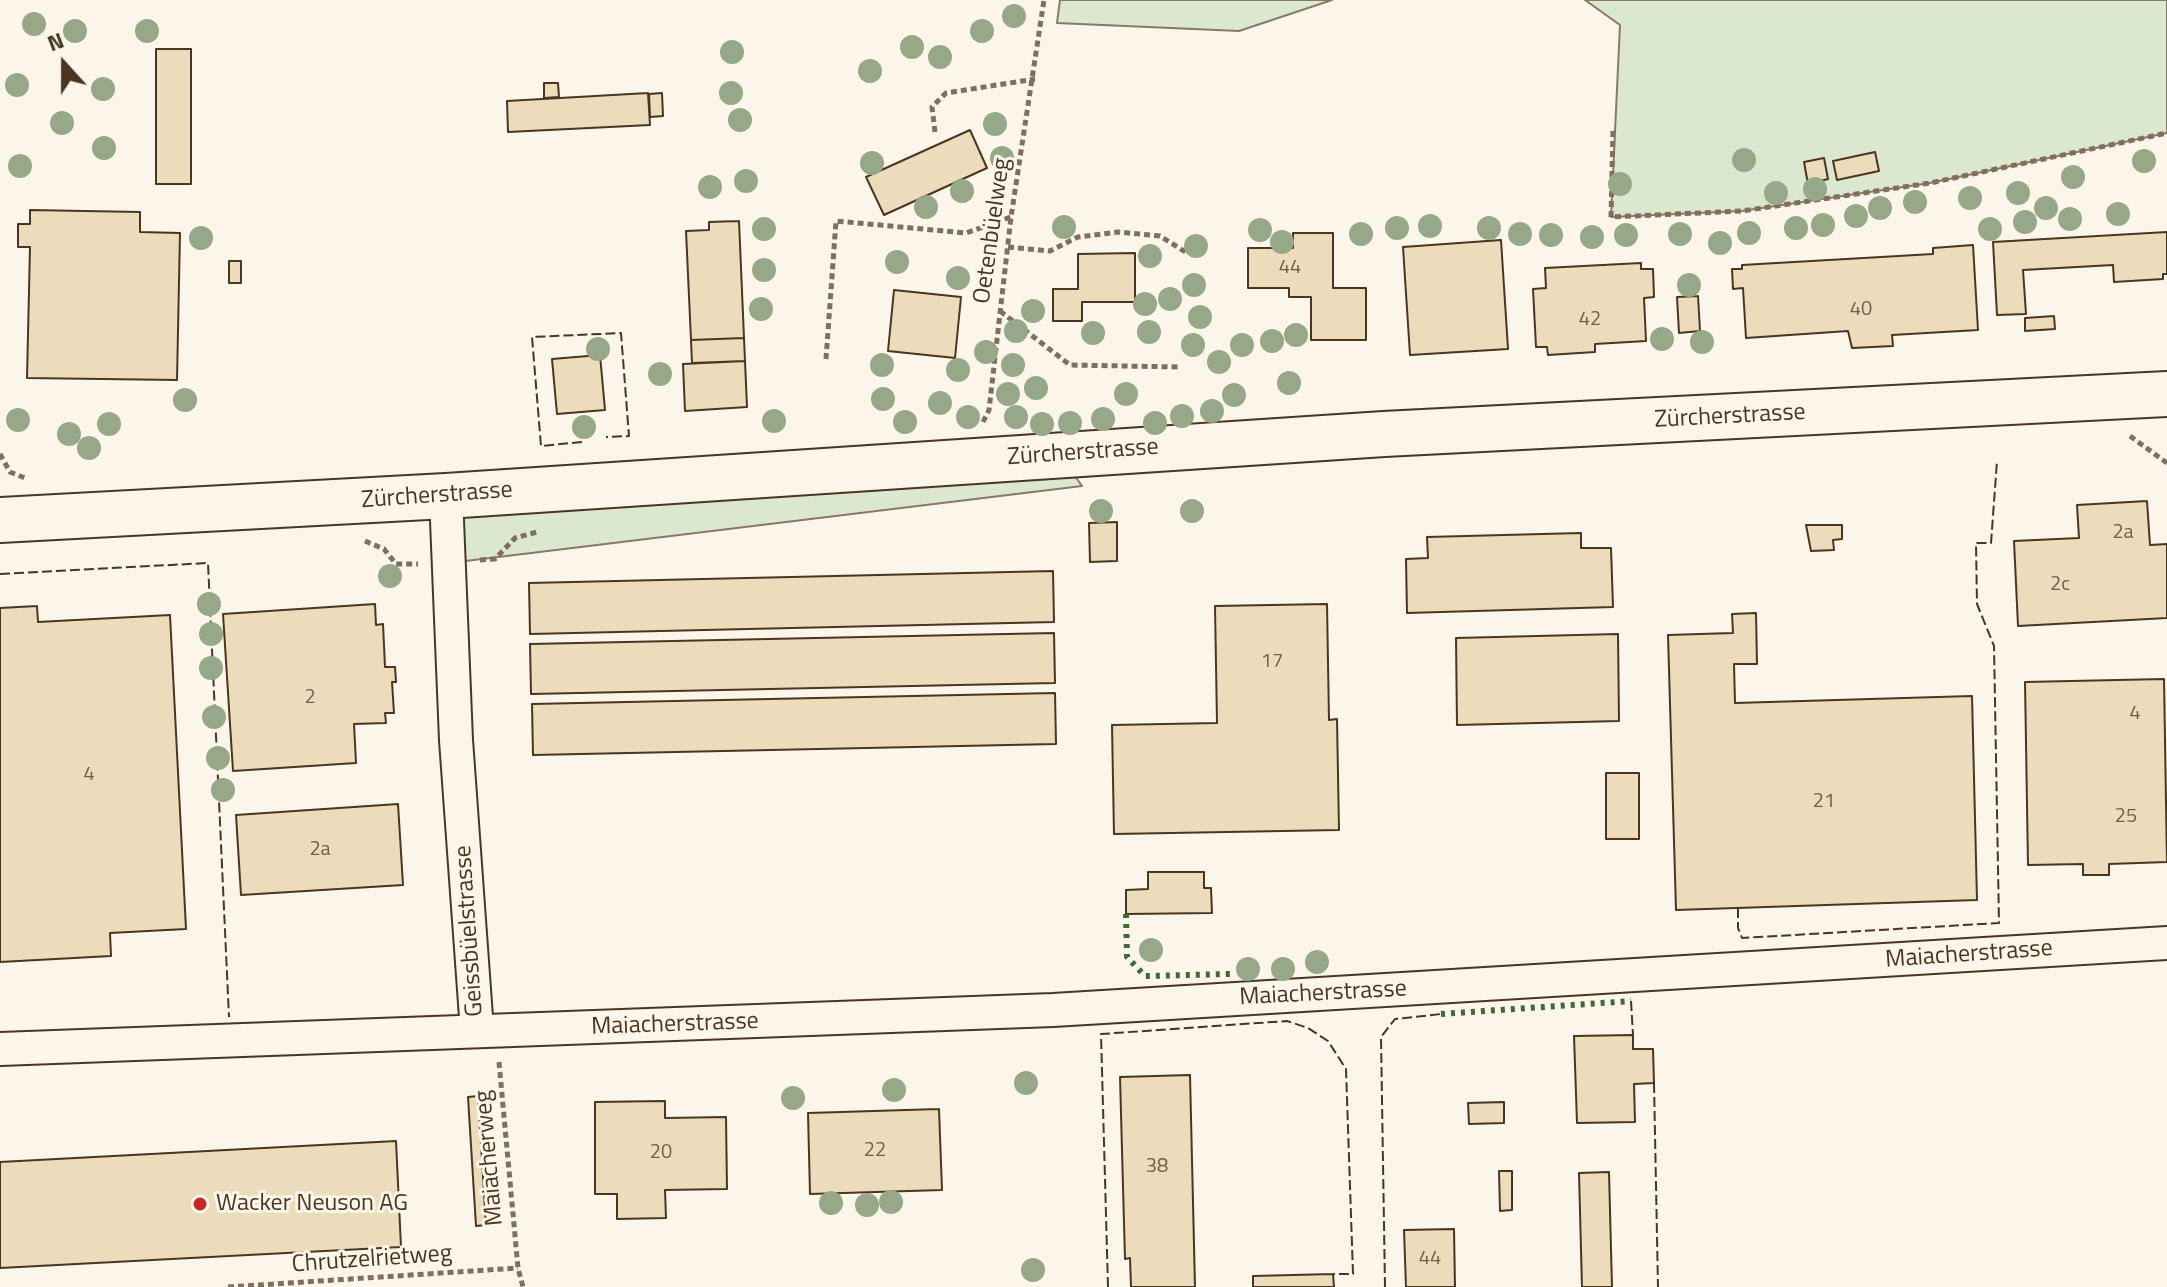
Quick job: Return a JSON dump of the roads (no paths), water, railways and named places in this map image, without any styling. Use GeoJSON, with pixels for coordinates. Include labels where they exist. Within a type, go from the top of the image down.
{"type":"FeatureCollection","features":[{"type":"Feature","properties":{"kind":"main road","name":"Zürcherstrasse"},"geometry":{"type":"LineString","coordinates":[[0,520],[446,496],[1384,434],[2167,394]]}},
{"type":"Feature","properties":{"kind":"street","name":"Geissbüelstrasse"},"geometry":{"type":"LineString","coordinates":[[0,1049],[477,1031],[456,740],[446,496]]}},
{"type":"Feature","properties":{"kind":"street","name":"Maiacherstrasse"},"geometry":{"type":"LineString","coordinates":[[477,1031],[1053,1010],[2167,943]]}},
{"type":"Feature","properties":{"kind":"place","name":"Wacker Neuson AG"},"geometry":{"type":"Point","coordinates":[200,1204]}}]}
